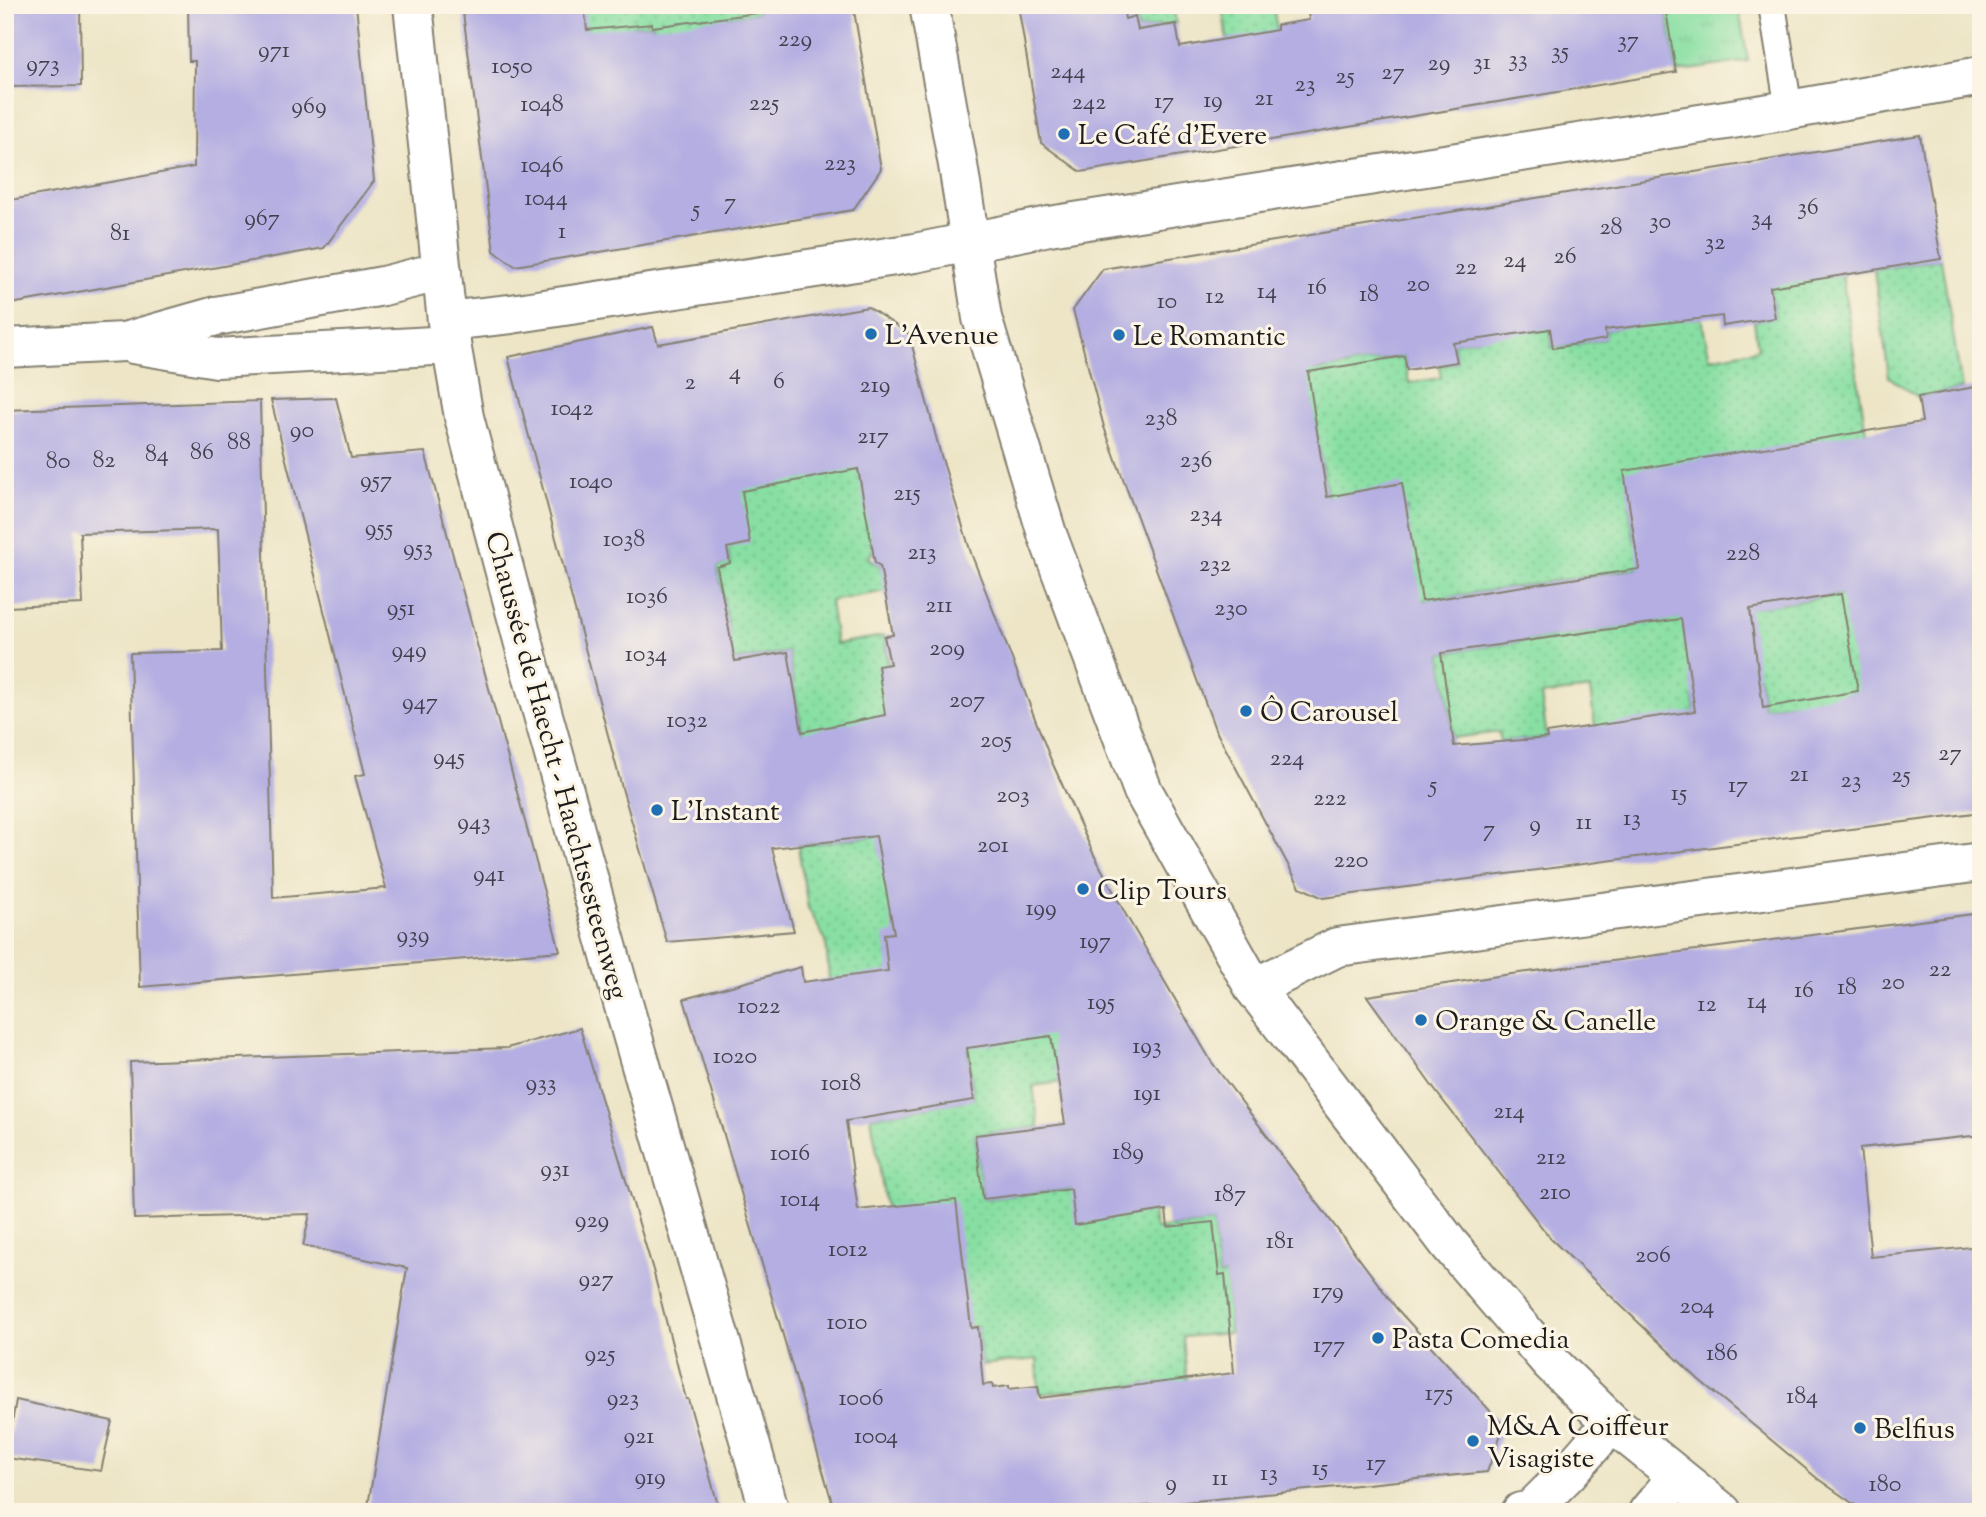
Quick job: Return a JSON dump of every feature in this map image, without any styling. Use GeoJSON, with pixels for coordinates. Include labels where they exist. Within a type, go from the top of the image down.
{"type":"FeatureCollection","features":[{"type":"Feature","properties":{"kind":"street","name":"Chaussée de Haecht - Haachtsesteenweg"},"geometry":{"type":"LineString","coordinates":[[412,5],[449,333],[464,417],[541,710],[770,1512]]}},
{"type":"Feature","properties":{"kind":"street"},"geometry":{"type":"LineString","coordinates":[[929,5],[982,318],[1047,534],[1143,791],[1254,988],[1449,1244],[1550,1362],[1612,1423],[1722,1512]]}},
{"type":"Feature","properties":{"kind":"street"},"geometry":{"type":"LineString","coordinates":[[5,348],[124,342],[217,358],[449,333],[511,314],[848,263],[1049,226],[1789,110],[1981,76]]}},
{"type":"Feature","properties":{"kind":"street"},"geometry":{"type":"LineString","coordinates":[[124,342],[216,316],[383,286],[442,271]]}},
{"type":"Feature","properties":{"kind":"street"},"geometry":{"type":"LineString","coordinates":[[1254,988],[1337,947],[1981,862]]}},
{"type":"Feature","properties":{"kind":"street"},"geometry":{"type":"LineString","coordinates":[[1527,1511],[1569,1472],[1612,1423]]}},
{"type":"Feature","properties":{"kind":"street"},"geometry":{"type":"LineString","coordinates":[[1648,1512],[1677,1477]]}},
{"type":"Feature","properties":{"kind":"lane"},"geometry":{"type":"LineString","coordinates":[[1772,5],[1789,110]]}},
{"type":"Feature","properties":{"kind":"green space"},"geometry":{"type":"Polygon","coordinates":[[[584,5],[757,5],[758,13],[729,17],[658,77],[652,24],[632,26],[637,79],[557,85],[584,5]]]}},
{"type":"Feature","properties":{"kind":"green space"},"geometry":{"type":"Polygon","coordinates":[[[1123,5],[1173,5],[1176,23],[1139,30],[1135,17],[1125,19],[1123,5]]]}},
{"type":"Feature","properties":{"kind":"green space"},"geometry":{"type":"Polygon","coordinates":[[[1222,5],[1273,5],[1278,36],[1227,39],[1222,5]]]}},
{"type":"Feature","properties":{"kind":"green space"},"geometry":{"type":"Polygon","coordinates":[[[1665,5],[1738,5],[1748,61],[1676,72],[1665,5]]]}},
{"type":"Feature","properties":{"kind":"green space"},"geometry":{"type":"Polygon","coordinates":[[[1941,259],[1962,389],[1918,397],[1889,377],[1874,270],[1941,259]]]}},
{"type":"Feature","properties":{"kind":"green space"},"geometry":{"type":"Polygon","coordinates":[[[1842,275],[1866,432],[1629,503],[1634,539],[1653,566],[1336,614],[1407,512],[1407,508],[1331,519],[1300,334],[1315,371],[1404,356],[1409,383],[1441,378],[1439,365],[1457,362],[1453,343],[1479,339],[1547,312],[1553,348],[1605,339],[1605,330],[1652,322],[1701,318],[1710,358],[1758,349],[1754,321],[1775,317],[1768,278],[1842,275]]]}},
{"type":"Feature","properties":{"kind":"green space"},"geometry":{"type":"Polygon","coordinates":[[[726,434],[858,469],[882,539],[868,558],[897,578],[898,589],[830,601],[836,644],[884,636],[888,665],[1090,1030],[1096,1077],[1033,1086],[1039,1127],[975,1135],[983,1199],[1149,1180],[1155,1229],[1213,1222],[1219,1275],[1226,1274],[1230,1333],[1183,1337],[1187,1381],[1039,1394],[1037,1359],[981,1365],[978,1327],[943,1330],[886,1209],[871,1117],[974,1099],[961,996],[829,979],[826,941],[808,908],[798,846],[883,835],[802,732],[788,652],[732,661],[717,567],[730,562],[728,552],[695,558],[726,434]]]}},
{"type":"Feature","properties":{"kind":"green space"},"geometry":{"type":"Polygon","coordinates":[[[1841,595],[1965,695],[1786,704],[1763,708],[1759,676],[1727,680],[1714,694],[1693,698],[1697,729],[1595,726],[1590,689],[1541,695],[1547,738],[1501,742],[1499,732],[1453,738],[1441,653],[1841,595]]]}},
{"type":"Feature","properties":{"kind":"building"},"geometry":{"type":"Polygon","coordinates":[[[5,5],[80,5],[81,86],[5,87],[5,5]]]}},
{"type":"Feature","properties":{"kind":"building"},"geometry":{"type":"Polygon","coordinates":[[[188,5],[356,5],[374,181],[324,248],[5,305],[5,201],[194,167],[195,61],[189,61],[188,5]]]}},
{"type":"Feature","properties":{"kind":"building"},"geometry":{"type":"Polygon","coordinates":[[[462,5],[584,5],[587,30],[652,24],[652,27],[758,13],[757,5],[853,5],[881,169],[853,210],[515,266],[494,251],[462,5]]]}},
{"type":"Feature","properties":{"kind":"building"},"geometry":{"type":"Polygon","coordinates":[[[1018,5],[1123,5],[1125,19],[1135,16],[1138,30],[1176,24],[1180,47],[1277,30],[1277,25],[1309,20],[1307,5],[1665,5],[1676,72],[1081,172],[1041,143],[1018,5]]]}},
{"type":"Feature","properties":{"kind":"building"},"geometry":{"type":"Polygon","coordinates":[[[1920,135],[1941,259],[1770,287],[1775,318],[1723,326],[1722,316],[1605,330],[1606,339],[1553,348],[1550,329],[1453,343],[1457,362],[1407,370],[1404,356],[1308,372],[1327,497],[1402,483],[1422,601],[1639,569],[1624,471],[1922,422],[1918,397],[1981,386],[1981,812],[1323,898],[1300,887],[1215,729],[1104,427],[1073,310],[1103,269],[1920,135]],[[1841,594],[1750,609],[1763,708],[1858,691],[1841,594]],[[1681,619],[1441,653],[1454,746],[1547,738],[1546,733],[1695,711],[1681,619]]]}},
{"type":"Feature","properties":{"kind":"building"},"geometry":{"type":"Polygon","coordinates":[[[868,307],[909,334],[940,452],[971,553],[1051,760],[1093,853],[1211,1061],[1397,1309],[1504,1426],[1487,1472],[1085,1512],[835,1512],[684,999],[801,967],[803,982],[888,971],[884,934],[894,933],[876,836],[772,848],[794,931],[667,942],[622,788],[508,357],[653,327],[658,344],[868,307]],[[858,469],[742,491],[750,543],[727,548],[730,563],[717,567],[735,661],[788,652],[802,732],[885,715],[878,666],[890,664],[884,636],[893,635],[880,566],[875,563],[858,469]],[[1051,1036],[967,1048],[974,1100],[846,1121],[858,1210],[956,1200],[971,1328],[978,1327],[983,1385],[992,1384],[993,1388],[1009,1386],[1009,1389],[1038,1386],[1040,1398],[1234,1373],[1225,1274],[1219,1275],[1213,1222],[1168,1227],[1166,1210],[1075,1225],[1071,1189],[983,1199],[975,1135],[1065,1124],[1051,1036]]]}},
{"type":"Feature","properties":{"kind":"building"},"geometry":{"type":"Polygon","coordinates":[[[336,398],[351,458],[425,452],[560,951],[140,987],[130,653],[222,651],[218,529],[80,533],[83,604],[5,607],[5,410],[260,401],[273,898],[386,888],[355,776],[365,774],[271,400],[336,398]]]}},
{"type":"Feature","properties":{"kind":"building"},"geometry":{"type":"Polygon","coordinates":[[[1981,913],[1981,1135],[1860,1148],[1871,1257],[1981,1246],[1981,1512],[1865,1512],[1818,1479],[1698,1379],[1551,1239],[1437,1093],[1367,996],[1504,975],[1981,913]]]}},
{"type":"Feature","properties":{"kind":"building"},"geometry":{"type":"Polygon","coordinates":[[[580,1028],[653,1270],[686,1399],[720,1512],[367,1512],[407,1268],[303,1246],[310,1214],[134,1219],[130,1062],[507,1048],[580,1028]]]}},
{"type":"Feature","properties":{"kind":"building"},"geometry":{"type":"Polygon","coordinates":[[[16,1400],[112,1421],[101,1471],[6,1458],[16,1400]]]}},
{"type":"Feature","properties":{"kind":"place","name":"Le Café d'Evere"},"geometry":{"type":"Point","coordinates":[1064,134]}},
{"type":"Feature","properties":{"kind":"place","name":"L'Avenue"},"geometry":{"type":"Point","coordinates":[871,334]}},
{"type":"Feature","properties":{"kind":"place","name":"Le Romantic"},"geometry":{"type":"Point","coordinates":[1119,335]}},
{"type":"Feature","properties":{"kind":"place","name":"Ô Carousel"},"geometry":{"type":"Point","coordinates":[1246,711]}},
{"type":"Feature","properties":{"kind":"place","name":"L'Instant"},"geometry":{"type":"Point","coordinates":[657,810]}},
{"type":"Feature","properties":{"kind":"place","name":"Clip Tours"},"geometry":{"type":"Point","coordinates":[1083,889]}},
{"type":"Feature","properties":{"kind":"place","name":"Orange & Canelle"},"geometry":{"type":"Point","coordinates":[1421,1020]}},
{"type":"Feature","properties":{"kind":"place","name":"Pasta Comedia"},"geometry":{"type":"Point","coordinates":[1378,1338]}},
{"type":"Feature","properties":{"kind":"place","name":"Belfius"},"geometry":{"type":"Point","coordinates":[1860,1428]}},
{"type":"Feature","properties":{"kind":"place","name":"M&A Coiffeur Visagiste"},"geometry":{"type":"Point","coordinates":[1473,1441]}}]}
